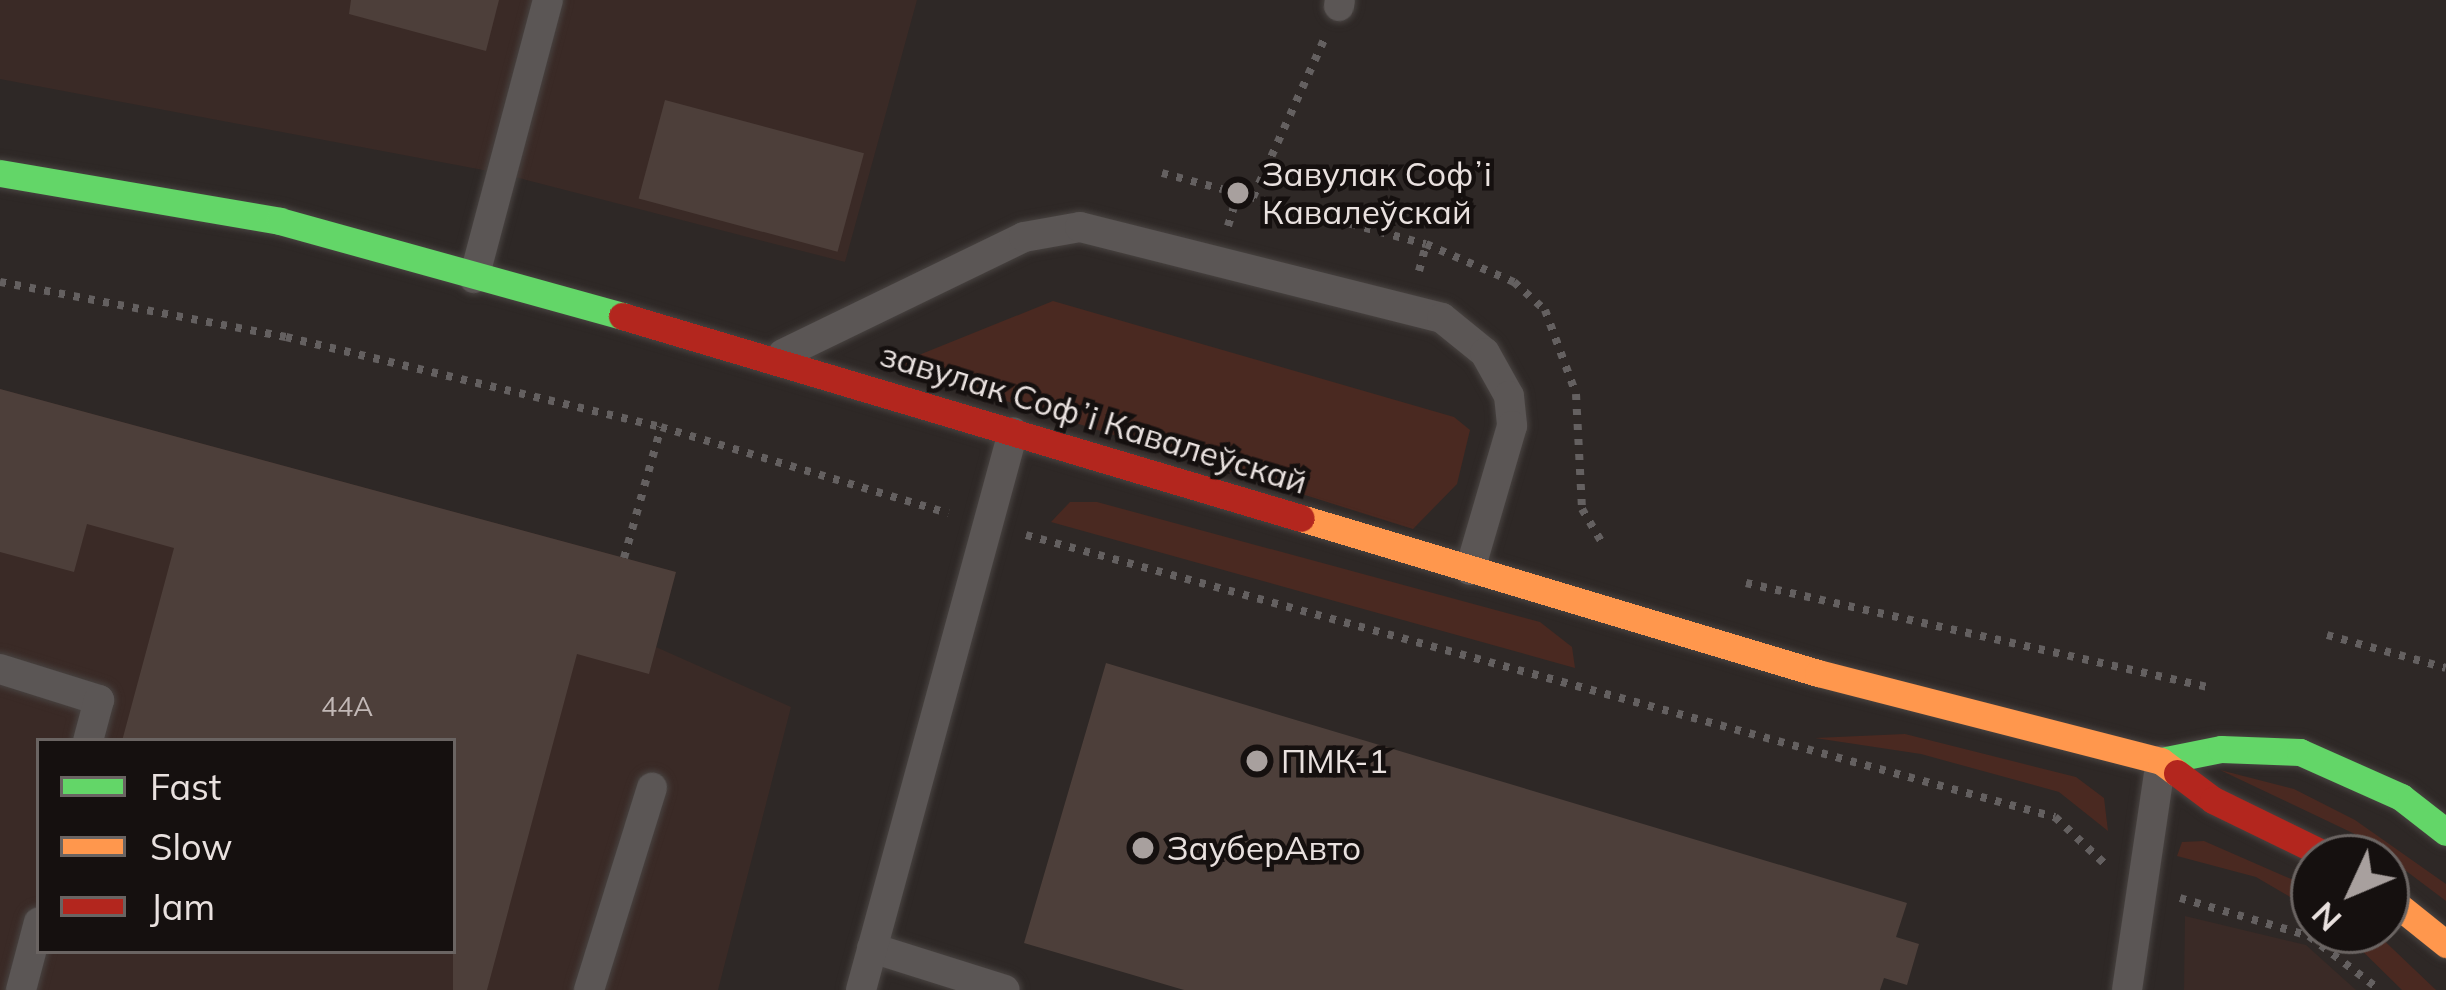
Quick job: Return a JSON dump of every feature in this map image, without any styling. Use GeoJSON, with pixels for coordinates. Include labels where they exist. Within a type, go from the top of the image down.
{"type":"FeatureCollection","features":[{"type":"Feature","properties":{"kind":"street","name":"завулак Софʼі Кавалеўскай"},"geometry":{"type":"LineString","coordinates":[[0,173],[280,221],[774,359],[1818,673],[2161,761],[2212,800],[2290,838]]}},
{"type":"Feature","properties":{"kind":"street","name":"завулак Софʼі Кавалеўскай"},"geometry":{"type":"LineString","coordinates":[[2161,761],[2222,749],[2300,752],[2382,787],[2446,832]]}},
{"type":"Feature","properties":{"kind":"street"},"geometry":{"type":"LineString","coordinates":[[2410,915],[2446,944]]}},
{"type":"Feature","properties":{"kind":"lane"},"geometry":{"type":"LineString","coordinates":[[474,278],[548,0]]}},
{"type":"Feature","properties":{"kind":"lane"},"geometry":{"type":"LineString","coordinates":[[774,359],[1024,237],[1080,227],[1442,318],[1485,353],[1509,396],[1512,426],[1470,570]]}},
{"type":"Feature","properties":{"kind":"lane"},"geometry":{"type":"LineString","coordinates":[[860,990],[1013,432]]}},
{"type":"Feature","properties":{"kind":"lane"},"geometry":{"type":"LineString","coordinates":[[0,669],[99,700],[89,738]]}},
{"type":"Feature","properties":{"kind":"lane"},"geometry":{"type":"LineString","coordinates":[[2127,990],[2137,895],[2161,761]]}},
{"type":"Feature","properties":{"kind":"lane"},"geometry":{"type":"LineString","coordinates":[[590,990],[652,788]]}},
{"type":"Feature","properties":{"kind":"lane"},"geometry":{"type":"LineString","coordinates":[[21,990],[36,933]]}},
{"type":"Feature","properties":{"kind":"lane"},"geometry":{"type":"LineString","coordinates":[[872,948],[1005,990]]}},
{"type":"Feature","properties":{"kind":"path"},"geometry":{"type":"LineString","coordinates":[[1253,197],[1340,3]]}},
{"type":"Feature","properties":{"kind":"path"},"geometry":{"type":"LineString","coordinates":[[1162,173],[1426,244],[1514,281],[1545,310],[1576,394],[1582,509],[1602,545],[1618,551]]}},
{"type":"Feature","properties":{"kind":"path"},"geometry":{"type":"LineString","coordinates":[[0,282],[286,338],[661,427],[986,524],[2055,817],[2137,895],[2252,914],[2309,936],[2380,990]]}},
{"type":"Feature","properties":{"kind":"path"},"geometry":{"type":"LineString","coordinates":[[624,558],[661,427]]}},
{"type":"Feature","properties":{"kind":"path"},"geometry":{"type":"LineString","coordinates":[[1722,578],[2220,689]]}},
{"type":"Feature","properties":{"kind":"path"},"geometry":{"type":"LineString","coordinates":[[2326,634],[2446,668]]}},
{"type":"Feature","properties":{"kind":"shaded area"},"geometry":{"type":"Polygon","coordinates":[[[0,0],[917,0],[845,262],[499,173],[0,79],[0,0]]]}},
{"type":"Feature","properties":{"kind":"shaded area"},"geometry":{"type":"Polygon","coordinates":[[[1053,301],[1454,417],[1470,430],[1457,484],[1413,529],[904,369],[904,361],[1053,301]]]}},
{"type":"Feature","properties":{"kind":"shaded area"},"geometry":{"type":"Polygon","coordinates":[[[0,389],[676,572],[656,647],[791,707],[718,990],[0,990],[0,389]]]}},
{"type":"Feature","properties":{"kind":"shaded area"},"geometry":{"type":"Polygon","coordinates":[[[1070,502],[1097,502],[1540,622],[1572,647],[1575,668],[1051,522],[1070,502]]]}},
{"type":"Feature","properties":{"kind":"shaded area"},"geometry":{"type":"Polygon","coordinates":[[[1905,734],[2076,777],[2104,798],[2108,831],[2059,792],[1921,754],[1815,738],[1905,734]]]}},
{"type":"Feature","properties":{"kind":"shaded area"},"geometry":{"type":"Polygon","coordinates":[[[2220,770],[2294,789],[2375,834],[2355,834],[2220,770]]]}},
{"type":"Feature","properties":{"kind":"shaded area"},"geometry":{"type":"Polygon","coordinates":[[[2204,841],[2290,879],[2290,897],[2256,877],[2177,856],[2182,842],[2204,841]]]}},
{"type":"Feature","properties":{"kind":"shaded area"},"geometry":{"type":"Polygon","coordinates":[[[2410,859],[2446,884],[2446,901],[2410,874],[2410,859]]]}},
{"type":"Feature","properties":{"kind":"shaded area"},"geometry":{"type":"Polygon","coordinates":[[[2185,916],[2290,941],[2290,954],[2316,954],[2356,990],[2184,990],[2185,916]]]}},
{"type":"Feature","properties":{"kind":"shaded area"},"geometry":{"type":"Polygon","coordinates":[[[2365,954],[2398,954],[2436,990],[2402,990],[2365,954]]]}},
{"type":"Feature","properties":{"kind":"building"},"geometry":{"type":"Polygon","coordinates":[[[351,0],[499,0],[486,51],[349,14],[351,0]]]}},
{"type":"Feature","properties":{"kind":"building"},"geometry":{"type":"Polygon","coordinates":[[[665,100],[864,153],[838,252],[639,199],[665,100]]]}},
{"type":"Feature","properties":{"kind":"building"},"geometry":{"type":"Polygon","coordinates":[[[0,389],[676,572],[649,674],[577,654],[487,990],[453,990],[456,738],[123,738],[174,548],[87,524],[74,572],[0,552],[0,389]]]}},
{"type":"Feature","properties":{"kind":"building","name":"ПМК-1"},"geometry":{"type":"Polygon","coordinates":[[[1106,663],[1907,903],[1896,937],[1919,944],[1907,985],[1884,978],[1880,990],[1184,990],[1024,943],[1106,663]]]}},
{"type":"Feature","properties":{"kind":"traffic: fast"},"geometry":{"type":"LineString","coordinates":[[0,173],[280,221],[622,316]]}},
{"type":"Feature","properties":{"kind":"traffic: fast"},"geometry":{"type":"LineString","coordinates":[[2161,761],[2221,749],[2300,752],[2401,797],[2446,832]]}},
{"type":"Feature","properties":{"kind":"traffic: slow"},"geometry":{"type":"LineString","coordinates":[[1301,518],[1818,673],[2161,761],[2177,773]]}},
{"type":"Feature","properties":{"kind":"traffic: slow"},"geometry":{"type":"LineString","coordinates":[[2410,915],[2446,944]]}},
{"type":"Feature","properties":{"kind":"traffic: jam"},"geometry":{"type":"LineString","coordinates":[[622,316],[1301,518]]}},
{"type":"Feature","properties":{"kind":"traffic: jam"},"geometry":{"type":"LineString","coordinates":[[2177,773],[2213,800],[2290,838]]}},
{"type":"Feature","properties":{"kind":"place","name":"Завулак Софʼі Кавалеўскай"},"geometry":{"type":"Point","coordinates":[1238,193]}},
{"type":"Feature","properties":{"kind":"place","name":"ПМК-1"},"geometry":{"type":"Point","coordinates":[1257,761]}},
{"type":"Feature","properties":{"kind":"place","name":"ЗауберАвто"},"geometry":{"type":"Point","coordinates":[1143,848]}}]}
